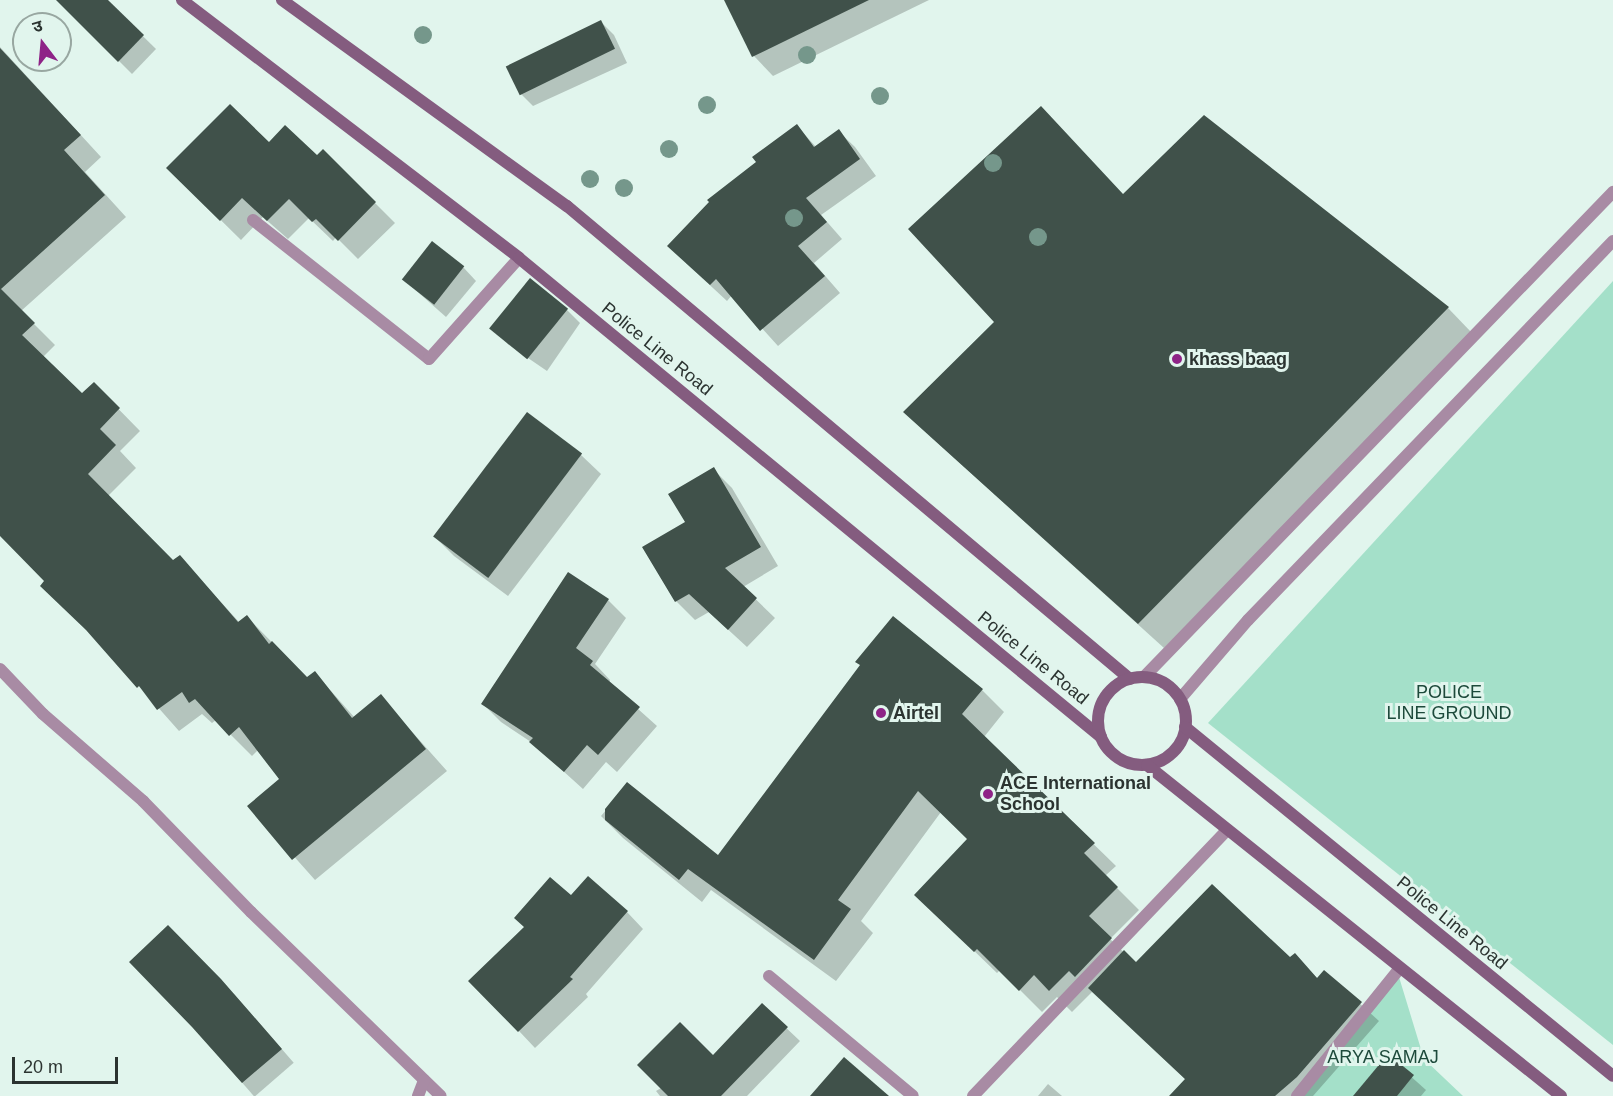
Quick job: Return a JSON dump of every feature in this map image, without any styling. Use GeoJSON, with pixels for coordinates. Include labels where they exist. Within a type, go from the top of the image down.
{"type":"FeatureCollection","features":[{"type":"Feature","properties":{"kind":"street","name":"Police Line Road"},"geometry":{"type":"LineString","coordinates":[[182,0],[519,258],[1101,737]]}},
{"type":"Feature","properties":{"kind":"street"},"geometry":{"type":"LineString","coordinates":[[282,0],[567,206],[1130,679]]}},
{"type":"Feature","properties":{"kind":"street"},"geometry":{"type":"LineString","coordinates":[[1144,677],[1613,192]]}},
{"type":"Feature","properties":{"kind":"street"},"geometry":{"type":"LineString","coordinates":[[253,220],[429,359],[519,258]]}},
{"type":"Feature","properties":{"kind":"street"},"geometry":{"type":"LineString","coordinates":[[1180,699],[1248,620],[1613,241]]}},
{"type":"Feature","properties":{"kind":"street"},"geometry":{"type":"LineString","coordinates":[[0,669],[43,714],[143,801],[251,912],[441,1096]]}},
{"type":"Feature","properties":{"kind":"street"},"geometry":{"type":"LineString","coordinates":[[1144,677],[1171,688],[1180,699],[1185,713],[1185,727],[1181,741],[1160,761],[1147,765],[1132,764],[1118,759],[1107,750],[1098,723],[1100,708],[1106,696],[1117,685],[1130,679],[1144,677]]}},
{"type":"Feature","properties":{"kind":"street","name":"Police Line Road"},"geometry":{"type":"LineString","coordinates":[[1185,727],[1613,1076]]}},
{"type":"Feature","properties":{"kind":"street"},"geometry":{"type":"LineString","coordinates":[[1147,765],[1561,1096]]}},
{"type":"Feature","properties":{"kind":"street"},"geometry":{"type":"LineString","coordinates":[[973,1096],[1227,830]]}},
{"type":"Feature","properties":{"kind":"street"},"geometry":{"type":"LineString","coordinates":[[1297,1096],[1400,968]]}},
{"type":"Feature","properties":{"kind":"street"},"geometry":{"type":"LineString","coordinates":[[769,976],[913,1096]]}},
{"type":"Feature","properties":{"kind":"street"},"geometry":{"type":"LineString","coordinates":[[418,1096],[424,1080]]}},
{"type":"Feature","properties":{"kind":"green space","name":"POLICE LINE GROUND"},"geometry":{"type":"Polygon","coordinates":[[[1613,281],[1613,1045],[1208,723],[1613,281]]]}},
{"type":"Feature","properties":{"kind":"green space","name":"ARYA SAMAJ"},"geometry":{"type":"Polygon","coordinates":[[[1399,977],[1424,1059],[1463,1096],[1301,1096],[1399,977]]]}},
{"type":"Feature","properties":{"kind":"building"},"geometry":{"type":"Polygon","coordinates":[[[56,0],[108,0],[144,35],[118,62],[72,16],[72,12],[68,12],[56,0]]]}},
{"type":"Feature","properties":{"kind":"building"},"geometry":{"type":"Polygon","coordinates":[[[724,0],[869,0],[752,57],[724,0]]]}},
{"type":"Feature","properties":{"kind":"building"},"geometry":{"type":"Polygon","coordinates":[[[601,20],[615,49],[520,95],[506,66],[601,20]]]}},
{"type":"Feature","properties":{"kind":"building"},"geometry":{"type":"Polygon","coordinates":[[[0,48],[12,61],[12,72],[22,72],[81,135],[64,150],[105,195],[1,289],[35,323],[22,335],[82,393],[94,382],[120,408],[100,429],[116,445],[88,474],[173,560],[180,555],[238,622],[247,615],[269,644],[272,641],[307,677],[315,671],[352,718],[381,694],[426,749],[292,860],[247,806],[279,779],[239,727],[229,736],[195,699],[189,703],[182,692],[157,710],[139,686],[137,688],[86,630],[40,586],[44,581],[0,536],[0,48]]]}},
{"type":"Feature","properties":{"kind":"building"},"geometry":{"type":"Polygon","coordinates":[[[230,104],[269,142],[285,125],[317,155],[323,149],[376,202],[338,241],[316,219],[312,222],[289,199],[267,221],[242,198],[220,221],[166,168],[230,104]]]}},
{"type":"Feature","properties":{"kind":"building","name":"khass baag"},"geometry":{"type":"Polygon","coordinates":[[[1041,106],[1123,194],[1204,115],[1449,307],[1138,624],[903,412],[994,322],[908,229],[1041,106]]]}},
{"type":"Feature","properties":{"kind":"building"},"geometry":{"type":"Polygon","coordinates":[[[797,124],[814,147],[839,129],[860,159],[806,198],[827,222],[798,246],[825,276],[760,331],[716,279],[710,285],[667,246],[709,202],[707,200],[756,162],[752,157],[797,124]]]}},
{"type":"Feature","properties":{"kind":"building"},"geometry":{"type":"Polygon","coordinates":[[[432,241],[464,266],[434,305],[402,280],[432,241]]]}},
{"type":"Feature","properties":{"kind":"building"},"geometry":{"type":"Polygon","coordinates":[[[530,278],[568,309],[527,359],[489,329],[530,278]]]}},
{"type":"Feature","properties":{"kind":"building"},"geometry":{"type":"Polygon","coordinates":[[[527,412],[582,454],[488,578],[433,537],[527,412]]]}},
{"type":"Feature","properties":{"kind":"building"},"geometry":{"type":"Polygon","coordinates":[[[714,467],[761,547],[725,568],[757,598],[728,630],[689,594],[675,602],[642,547],[685,522],[668,494],[714,467]]]}},
{"type":"Feature","properties":{"kind":"building"},"geometry":{"type":"Polygon","coordinates":[[[568,572],[609,599],[576,648],[593,661],[590,665],[640,707],[598,755],[587,745],[564,772],[529,742],[533,738],[481,704],[568,572]]]}},
{"type":"Feature","properties":{"kind":"building"},"geometry":{"type":"Polygon","coordinates":[[[893,616],[983,689],[962,714],[1095,843],[1084,853],[1118,887],[1089,916],[1112,938],[1075,977],[1069,971],[1049,991],[1034,975],[1019,991],[977,949],[974,952],[914,895],[967,839],[918,791],[838,900],[851,909],[814,960],[688,869],[679,880],[605,820],[605,809],[627,782],[718,855],[860,665],[855,662],[893,616]]]}},
{"type":"Feature","properties":{"kind":"building"},"geometry":{"type":"Polygon","coordinates":[[[588,876],[628,911],[570,977],[573,979],[518,1032],[468,981],[524,927],[514,918],[550,877],[571,895],[588,876]]]}},
{"type":"Feature","properties":{"kind":"building"},"geometry":{"type":"Polygon","coordinates":[[[1212,884],[1290,957],[1295,953],[1317,978],[1324,970],[1362,1002],[1297,1077],[1275,1096],[1169,1096],[1185,1079],[1088,988],[1124,950],[1136,962],[1212,884]]]}},
{"type":"Feature","properties":{"kind":"building"},"geometry":{"type":"Polygon","coordinates":[[[168,925],[221,979],[282,1049],[242,1083],[129,962],[168,925]]]}},
{"type":"Feature","properties":{"kind":"building"},"geometry":{"type":"Polygon","coordinates":[[[762,1003],[788,1027],[721,1096],[668,1096],[637,1065],[680,1022],[713,1055],[762,1003]]]}},
{"type":"Feature","properties":{"kind":"building"},"geometry":{"type":"Polygon","coordinates":[[[1388,1054],[1414,1075],[1397,1096],[1353,1096],[1388,1054]]]}},
{"type":"Feature","properties":{"kind":"building"},"geometry":{"type":"Polygon","coordinates":[[[844,1057],[889,1096],[810,1096],[844,1057]]]}},
{"type":"Feature","properties":{"kind":"place","name":"khass baag"},"geometry":{"type":"Point","coordinates":[1177,359]}},
{"type":"Feature","properties":{"kind":"place","name":"Airtel"},"geometry":{"type":"Point","coordinates":[881,713]}},
{"type":"Feature","properties":{"kind":"place","name":"ACE International School"},"geometry":{"type":"Point","coordinates":[988,794]}}]}
